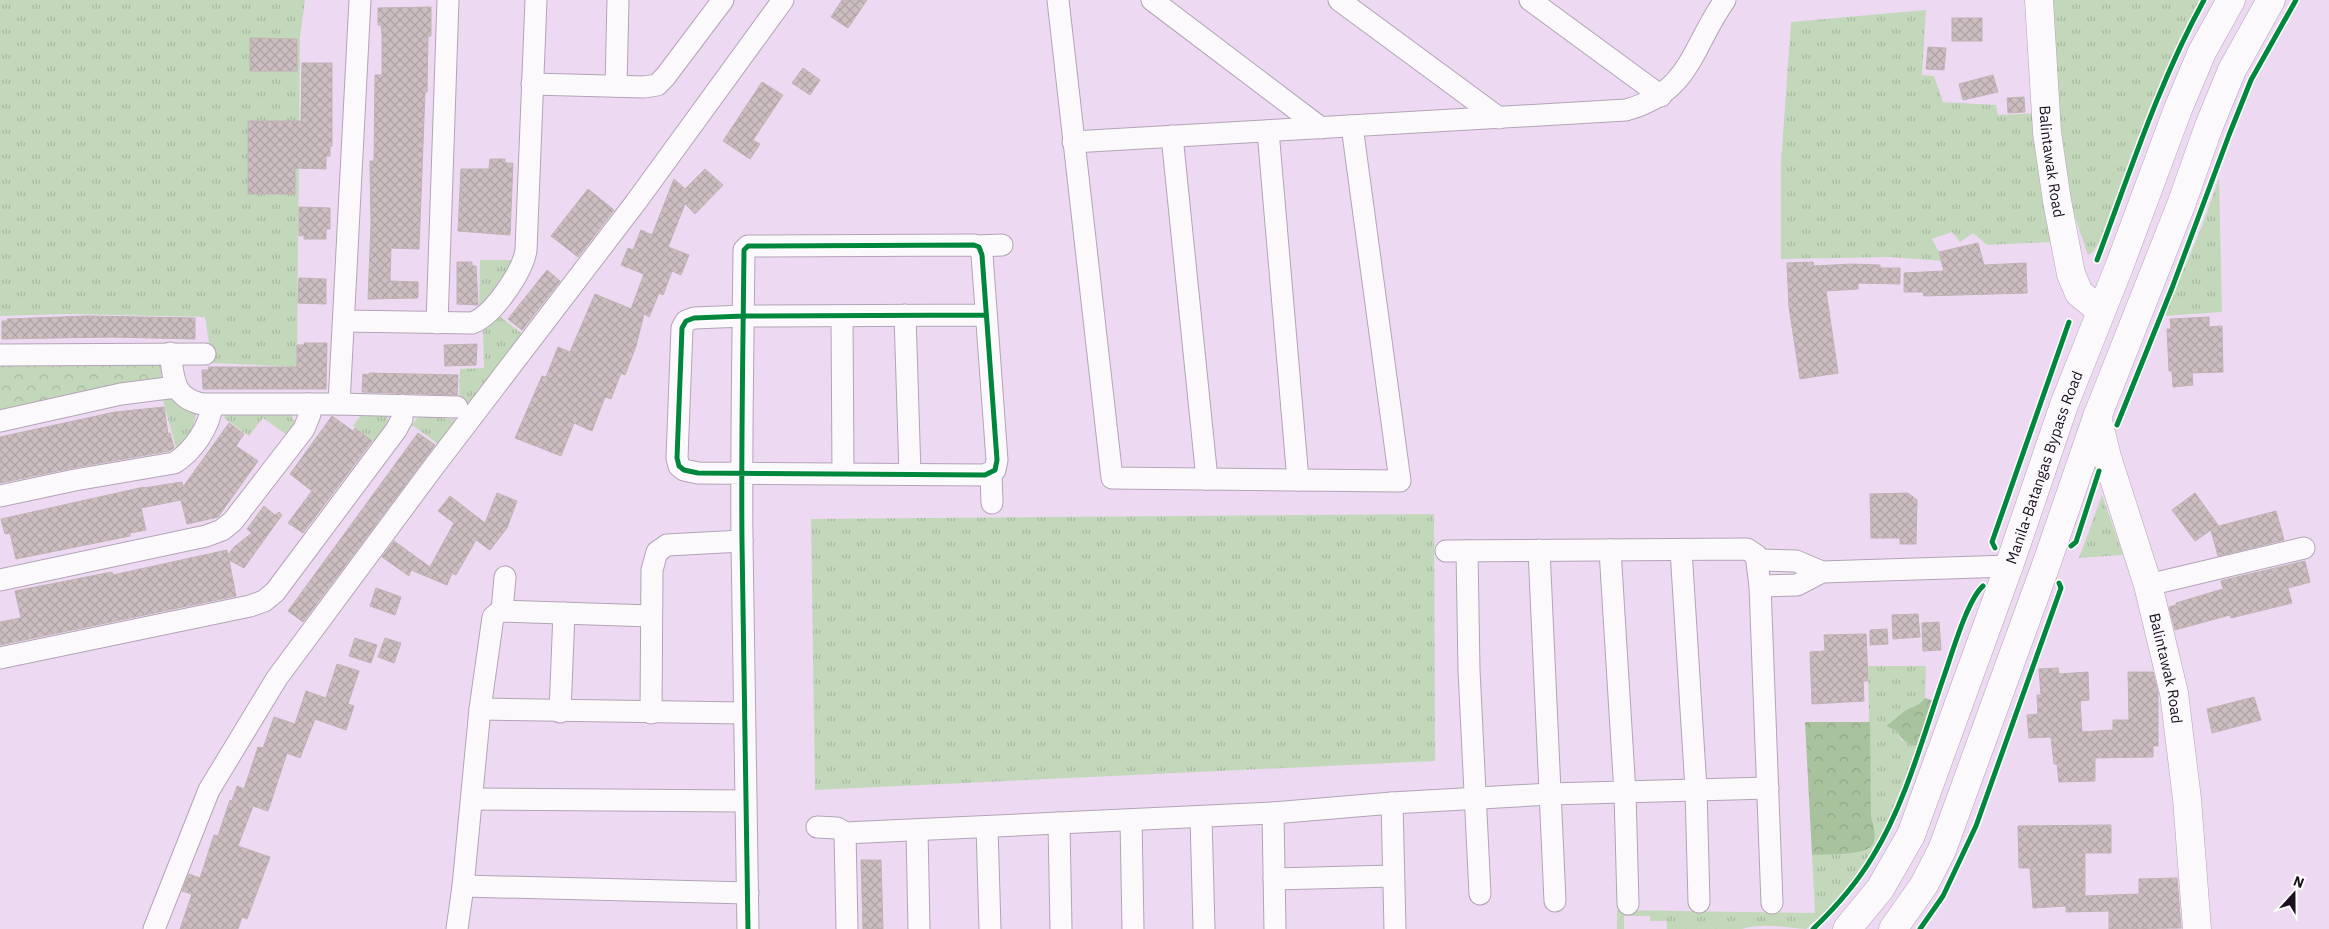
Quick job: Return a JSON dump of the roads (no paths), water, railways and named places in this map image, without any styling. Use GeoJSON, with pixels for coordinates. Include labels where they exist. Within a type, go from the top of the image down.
{"type":"FeatureCollection","features":[{"type":"Feature","properties":{"kind":"main road","name":"Balintawak Road"},"geometry":{"type":"LineString","coordinates":[[2039,0],[2045,111],[2056,201],[2072,278],[2079,293],[2101,311]]}},
{"type":"Feature","properties":{"kind":"main road","name":"Manila-Batangas Bypass Road"},"geometry":{"type":"LineString","coordinates":[[1847,929],[1880,889],[1910,835],[2009,566],[2064,406],[2178,109],[2202,52],[2231,0]]}},
{"type":"Feature","properties":{"kind":"main road"},"geometry":{"type":"LineString","coordinates":[[1893,929],[1924,885],[1942,850],[2046,565],[2097,417],[2181,205],[2209,126],[2232,70],[2271,0]]}},
{"type":"Feature","properties":{"kind":"main road"},"geometry":{"type":"LineString","coordinates":[[2148,190],[2181,205]]}},
{"type":"Feature","properties":{"kind":"main road","name":"Balintawak Road"},"geometry":{"type":"LineString","coordinates":[[2097,417],[2107,457],[2148,585],[2177,712],[2187,799],[2197,929]]}},
{"type":"Feature","properties":{"kind":"street"},"geometry":{"type":"LineString","coordinates":[[339,404],[360,0]]}},
{"type":"Feature","properties":{"kind":"street"},"geometry":{"type":"LineString","coordinates":[[437,323],[448,0]]}},
{"type":"Feature","properties":{"kind":"street"},"geometry":{"type":"LineString","coordinates":[[344,321],[467,323],[480,319],[514,280],[522,266],[526,250],[536,0]]}},
{"type":"Feature","properties":{"kind":"street"},"geometry":{"type":"LineString","coordinates":[[616,86],[618,0]]}},
{"type":"Feature","properties":{"kind":"street"},"geometry":{"type":"LineString","coordinates":[[532,84],[653,86],[661,82],[723,0]]}},
{"type":"Feature","properties":{"kind":"street"},"geometry":{"type":"LineString","coordinates":[[154,929],[209,790],[257,709],[291,658],[619,224],[783,0]]}},
{"type":"Feature","properties":{"kind":"street"},"geometry":{"type":"LineString","coordinates":[[1058,0],[1112,478],[1400,481],[1352,126]]}},
{"type":"Feature","properties":{"kind":"street"},"geometry":{"type":"LineString","coordinates":[[1152,0],[1321,128]]}},
{"type":"Feature","properties":{"kind":"street"},"geometry":{"type":"LineString","coordinates":[[1339,0],[1499,118]]}},
{"type":"Feature","properties":{"kind":"street"},"geometry":{"type":"LineString","coordinates":[[1530,0],[1661,96]]}},
{"type":"Feature","properties":{"kind":"street"},"geometry":{"type":"LineString","coordinates":[[1073,142],[1626,110],[1643,105],[1661,96],[1676,82],[1691,62],[1720,2]]}},
{"type":"Feature","properties":{"kind":"street"},"geometry":{"type":"LineString","coordinates":[[1268,131],[1298,480]]}},
{"type":"Feature","properties":{"kind":"street"},"geometry":{"type":"LineString","coordinates":[[1172,136],[1207,479]]}},
{"type":"Feature","properties":{"kind":"street"},"geometry":{"type":"LineString","coordinates":[[748,929],[742,541],[744,250],[748,246],[1002,246]]}},
{"type":"Feature","properties":{"kind":"street"},"geometry":{"type":"LineString","coordinates":[[977,246],[982,251],[997,460],[995,470],[991,473],[985,475],[691,472],[679,466],[677,458],[682,328],[686,321],[694,318],[744,316],[986,315]]}},
{"type":"Feature","properties":{"kind":"street"},"geometry":{"type":"LineString","coordinates":[[905,315],[910,474]]}},
{"type":"Feature","properties":{"kind":"street"},"geometry":{"type":"LineString","coordinates":[[842,316],[844,474]]}},
{"type":"Feature","properties":{"kind":"street"},"geometry":{"type":"LineString","coordinates":[[170,353],[176,387],[187,399],[212,405],[339,404],[457,407]]}},
{"type":"Feature","properties":{"kind":"street"},"geometry":{"type":"LineString","coordinates":[[0,356],[205,354]]}},
{"type":"Feature","properties":{"kind":"street"},"geometry":{"type":"LineString","coordinates":[[0,421],[121,394],[176,387]]}},
{"type":"Feature","properties":{"kind":"street"},"geometry":{"type":"LineString","coordinates":[[0,580],[206,536],[222,530],[238,516],[304,429],[309,417],[309,404]]}},
{"type":"Feature","properties":{"kind":"street"},"geometry":{"type":"LineString","coordinates":[[0,496],[174,462],[185,455],[192,447],[208,422],[212,405]]}},
{"type":"Feature","properties":{"kind":"street"},"geometry":{"type":"LineString","coordinates":[[0,658],[250,606],[264,601],[275,592],[396,430],[402,419],[402,405]]}},
{"type":"Feature","properties":{"kind":"street"},"geometry":{"type":"LineString","coordinates":[[991,473],[992,503]]}},
{"type":"Feature","properties":{"kind":"street"},"geometry":{"type":"LineString","coordinates":[[651,713],[651,616],[654,558],[659,549],[667,544],[742,541]]}},
{"type":"Feature","properties":{"kind":"street"},"geometry":{"type":"LineString","coordinates":[[2148,585],[2304,548]]}},
{"type":"Feature","properties":{"kind":"street"},"geometry":{"type":"LineString","coordinates":[[1446,551],[1747,549],[1756,555],[1760,586],[1772,903]]}},
{"type":"Feature","properties":{"kind":"street"},"geometry":{"type":"LineString","coordinates":[[1467,550],[1469,670],[1480,894]]}},
{"type":"Feature","properties":{"kind":"street"},"geometry":{"type":"LineString","coordinates":[[1539,550],[1555,901]]}},
{"type":"Feature","properties":{"kind":"street"},"geometry":{"type":"LineString","coordinates":[[1610,550],[1624,793],[1628,904]]}},
{"type":"Feature","properties":{"kind":"street"},"geometry":{"type":"LineString","coordinates":[[1681,550],[1696,789],[1699,902]]}},
{"type":"Feature","properties":{"kind":"street"},"geometry":{"type":"LineString","coordinates":[[1758,560],[1796,561],[1822,572],[2009,566]]}},
{"type":"Feature","properties":{"kind":"street"},"geometry":{"type":"LineString","coordinates":[[1760,586],[1797,585],[1822,572]]}},
{"type":"Feature","properties":{"kind":"street"},"geometry":{"type":"LineString","coordinates":[[502,611],[505,577]]}},
{"type":"Feature","properties":{"kind":"street"},"geometry":{"type":"LineString","coordinates":[[457,929],[480,709],[491,624],[494,617],[502,611],[651,616]]}},
{"type":"Feature","properties":{"kind":"street"},"geometry":{"type":"LineString","coordinates":[[560,712],[564,613]]}},
{"type":"Feature","properties":{"kind":"street"},"geometry":{"type":"LineString","coordinates":[[480,709],[560,712],[744,713]]}},
{"type":"Feature","properties":{"kind":"street"},"geometry":{"type":"LineString","coordinates":[[817,826],[837,828],[845,833],[1201,817],[1550,794],[1768,788]]}},
{"type":"Feature","properties":{"kind":"street"},"geometry":{"type":"LineString","coordinates":[[472,799],[746,801]]}},
{"type":"Feature","properties":{"kind":"street"},"geometry":{"type":"LineString","coordinates":[[1392,803],[1395,929]]}},
{"type":"Feature","properties":{"kind":"street"},"geometry":{"type":"LineString","coordinates":[[1273,813],[1275,929]]}},
{"type":"Feature","properties":{"kind":"street"},"geometry":{"type":"LineString","coordinates":[[1201,817],[1204,929]]}},
{"type":"Feature","properties":{"kind":"street"},"geometry":{"type":"LineString","coordinates":[[1131,820],[1133,929]]}},
{"type":"Feature","properties":{"kind":"street"},"geometry":{"type":"LineString","coordinates":[[1059,823],[1061,929]]}},
{"type":"Feature","properties":{"kind":"street"},"geometry":{"type":"LineString","coordinates":[[987,827],[990,929]]}},
{"type":"Feature","properties":{"kind":"street"},"geometry":{"type":"LineString","coordinates":[[917,830],[919,929]]}},
{"type":"Feature","properties":{"kind":"street"},"geometry":{"type":"LineString","coordinates":[[845,833],[847,929]]}},
{"type":"Feature","properties":{"kind":"street"},"geometry":{"type":"LineString","coordinates":[[1274,879],[1393,876]]}},
{"type":"Feature","properties":{"kind":"street"},"geometry":{"type":"LineString","coordinates":[[463,886],[748,892]]}}]}
